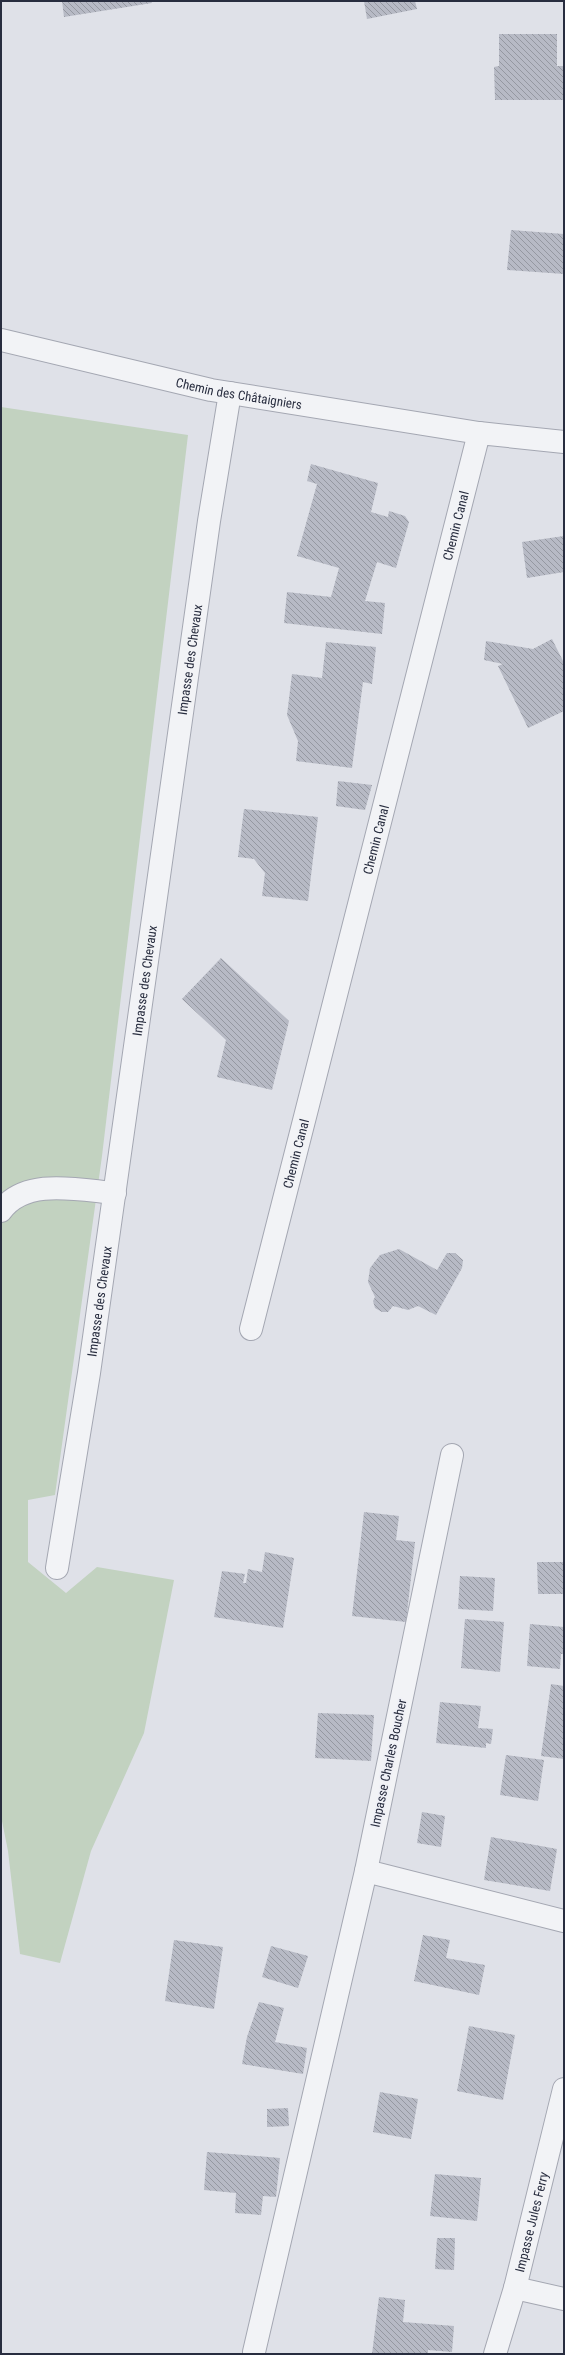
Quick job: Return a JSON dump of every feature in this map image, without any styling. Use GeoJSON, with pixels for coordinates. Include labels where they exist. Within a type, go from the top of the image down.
{"type":"FeatureCollection","features":[{"type":"Feature","properties":{"kind":"street","name":"Chemin des Châtaigniers"},"geometry":{"type":"LineString","coordinates":[[1,340],[230,393],[480,433]]}},
{"type":"Feature","properties":{"kind":"street","name":"Impasse des Chevaux"},"geometry":{"type":"LineString","coordinates":[[57,1568],[89,1373],[209,520],[230,393]]}},
{"type":"Feature","properties":{"kind":"street"},"geometry":{"type":"LineString","coordinates":[[480,433],[564,442]]}},
{"type":"Feature","properties":{"kind":"street","name":"Chemin Canal"},"geometry":{"type":"LineString","coordinates":[[251,1329],[480,433]]}},
{"type":"Feature","properties":{"kind":"street"},"geometry":{"type":"LineString","coordinates":[[1,1211],[7,1203],[22,1194],[53,1187],[115,1193]]}},
{"type":"Feature","properties":{"kind":"street","name":"Impasse Charles Boucher"},"geometry":{"type":"LineString","coordinates":[[254,2352],[366,1871],[452,1455]]}},
{"type":"Feature","properties":{"kind":"street"},"geometry":{"type":"LineString","coordinates":[[366,1871],[564,1921]]}},
{"type":"Feature","properties":{"kind":"street","name":"Impasse Jules Ferry"},"geometry":{"type":"LineString","coordinates":[[495,2354],[515,2288],[564,2089]]}},
{"type":"Feature","properties":{"kind":"street"},"geometry":{"type":"LineString","coordinates":[[515,2288],[564,2299]]}},
{"type":"Feature","properties":{"kind":"green space"},"geometry":{"type":"Polygon","coordinates":[[[1,407],[188,435],[102,1156],[55,1495],[28,1500],[28,1562],[66,1593],[97,1567],[174,1580],[144,1733],[91,1851],[60,1963],[20,1954],[8,1851],[1,1816],[1,407]]]}},
{"type":"Feature","properties":{"kind":"building"},"geometry":{"type":"Polygon","coordinates":[[[62,1],[151,1],[152,3],[64,17],[62,1]]]}},
{"type":"Feature","properties":{"kind":"building"},"geometry":{"type":"Polygon","coordinates":[[[364,1],[415,1],[417,9],[367,19],[364,1]]]}},
{"type":"Feature","properties":{"kind":"building"},"geometry":{"type":"Polygon","coordinates":[[[499,34],[557,34],[557,66],[564,66],[563,100],[495,100],[494,67],[499,66],[499,34]]]}},
{"type":"Feature","properties":{"kind":"building"},"geometry":{"type":"Polygon","coordinates":[[[511,230],[564,234],[564,274],[507,270],[511,230]]]}},
{"type":"Feature","properties":{"kind":"building"},"geometry":{"type":"Polygon","coordinates":[[[311,464],[378,483],[371,512],[388,517],[389,511],[405,516],[409,522],[396,568],[377,562],[365,601],[385,603],[382,634],[284,623],[287,592],[331,597],[339,568],[297,556],[317,484],[307,481],[311,464]]]}},
{"type":"Feature","properties":{"kind":"building"},"geometry":{"type":"Polygon","coordinates":[[[564,536],[564,572],[527,578],[522,542],[564,536]]]}},
{"type":"Feature","properties":{"kind":"building"},"geometry":{"type":"Polygon","coordinates":[[[552,639],[564,663],[564,711],[528,728],[498,666],[503,664],[484,660],[486,641],[533,649],[552,639]]]}},
{"type":"Feature","properties":{"kind":"building"},"geometry":{"type":"Polygon","coordinates":[[[326,642],[376,647],[372,684],[363,682],[352,768],[296,761],[298,741],[287,715],[292,674],[322,678],[326,642]]]}},
{"type":"Feature","properties":{"kind":"building"},"geometry":{"type":"Polygon","coordinates":[[[338,781],[372,785],[365,810],[336,806],[338,781]]]}},
{"type":"Feature","properties":{"kind":"building"},"geometry":{"type":"Polygon","coordinates":[[[244,809],[318,817],[308,901],[262,896],[265,873],[254,859],[238,857],[244,809]]]}},
{"type":"Feature","properties":{"kind":"building"},"geometry":{"type":"Polygon","coordinates":[[[221,958],[289,1021],[272,1090],[217,1077],[226,1040],[182,999],[221,958]]]}},
{"type":"Feature","properties":{"kind":"building"},"geometry":{"type":"Polygon","coordinates":[[[399,1249],[437,1270],[447,1253],[455,1253],[463,1260],[462,1268],[436,1315],[418,1306],[408,1310],[393,1306],[388,1312],[382,1312],[375,1308],[373,1301],[375,1297],[368,1282],[370,1268],[380,1255],[399,1249]]]}},
{"type":"Feature","properties":{"kind":"building"},"geometry":{"type":"Polygon","coordinates":[[[364,1512],[399,1516],[396,1540],[415,1542],[406,1622],[352,1616],[364,1512]]]}},
{"type":"Feature","properties":{"kind":"building"},"geometry":{"type":"Polygon","coordinates":[[[265,1552],[294,1558],[283,1628],[214,1617],[222,1571],[245,1574],[243,1583],[246,1583],[248,1569],[262,1572],[265,1552]]]}},
{"type":"Feature","properties":{"kind":"building"},"geometry":{"type":"Polygon","coordinates":[[[537,1562],[564,1562],[564,1594],[538,1594],[537,1562]]]}},
{"type":"Feature","properties":{"kind":"building"},"geometry":{"type":"Polygon","coordinates":[[[460,1576],[495,1578],[493,1611],[458,1609],[460,1576]]]}},
{"type":"Feature","properties":{"kind":"building"},"geometry":{"type":"Polygon","coordinates":[[[465,1619],[504,1622],[500,1672],[461,1668],[465,1619]]]}},
{"type":"Feature","properties":{"kind":"building"},"geometry":{"type":"Polygon","coordinates":[[[530,1624],[564,1627],[564,1654],[561,1654],[560,1669],[527,1666],[530,1624]]]}},
{"type":"Feature","properties":{"kind":"building"},"geometry":{"type":"Polygon","coordinates":[[[551,1684],[564,1686],[564,1759],[541,1756],[551,1684]]]}},
{"type":"Feature","properties":{"kind":"building"},"geometry":{"type":"Polygon","coordinates":[[[440,1702],[481,1706],[478,1728],[493,1729],[491,1744],[486,1743],[486,1748],[436,1743],[440,1702]]]}},
{"type":"Feature","properties":{"kind":"building"},"geometry":{"type":"Polygon","coordinates":[[[318,1713],[374,1715],[371,1761],[315,1758],[318,1713]]]}},
{"type":"Feature","properties":{"kind":"building"},"geometry":{"type":"Polygon","coordinates":[[[506,1755],[544,1760],[538,1801],[500,1795],[506,1755]]]}},
{"type":"Feature","properties":{"kind":"building"},"geometry":{"type":"Polygon","coordinates":[[[422,1812],[445,1816],[441,1847],[417,1843],[422,1812]]]}},
{"type":"Feature","properties":{"kind":"building"},"geometry":{"type":"Polygon","coordinates":[[[491,1837],[557,1849],[550,1891],[484,1880],[491,1837]]]}},
{"type":"Feature","properties":{"kind":"building"},"geometry":{"type":"Polygon","coordinates":[[[423,1935],[450,1940],[446,1958],[485,1965],[479,1995],[414,1981],[423,1935]]]}},
{"type":"Feature","properties":{"kind":"building"},"geometry":{"type":"Polygon","coordinates":[[[174,1940],[223,1947],[214,2009],[165,2001],[174,1940]]]}},
{"type":"Feature","properties":{"kind":"building"},"geometry":{"type":"Polygon","coordinates":[[[271,1946],[308,1956],[298,1988],[262,1977],[271,1946]]]}},
{"type":"Feature","properties":{"kind":"building"},"geometry":{"type":"Polygon","coordinates":[[[259,2002],[284,2008],[275,2042],[307,2048],[303,2074],[242,2064],[247,2037],[259,2002]]]}},
{"type":"Feature","properties":{"kind":"building"},"geometry":{"type":"Polygon","coordinates":[[[469,2026],[515,2035],[503,2100],[457,2091],[469,2026]]]}},
{"type":"Feature","properties":{"kind":"building"},"geometry":{"type":"Polygon","coordinates":[[[380,2092],[418,2099],[411,2139],[373,2132],[380,2092]]]}},
{"type":"Feature","properties":{"kind":"building"},"geometry":{"type":"Polygon","coordinates":[[[288,2108],[289,2126],[267,2127],[267,2109],[288,2108]]]}},
{"type":"Feature","properties":{"kind":"building"},"geometry":{"type":"Polygon","coordinates":[[[207,2152],[280,2158],[276,2197],[263,2196],[261,2215],[235,2213],[236,2193],[204,2190],[207,2152]]]}},
{"type":"Feature","properties":{"kind":"building"},"geometry":{"type":"Polygon","coordinates":[[[435,2174],[481,2178],[477,2221],[430,2216],[435,2174]]]}},
{"type":"Feature","properties":{"kind":"building"},"geometry":{"type":"Polygon","coordinates":[[[437,2238],[455,2238],[454,2270],[435,2269],[437,2238]]]}},
{"type":"Feature","properties":{"kind":"building"},"geometry":{"type":"Polygon","coordinates":[[[379,2297],[405,2300],[403,2322],[454,2326],[452,2352],[428,2350],[428,2354],[372,2354],[379,2297]]]}}]}
